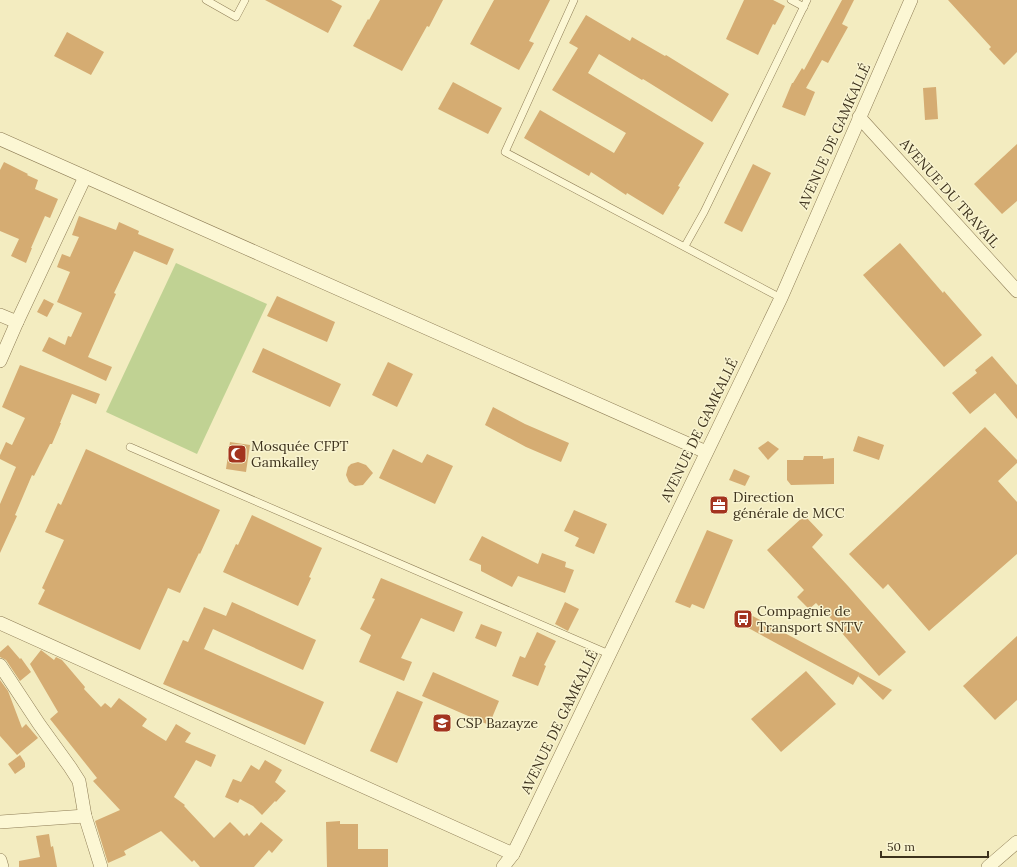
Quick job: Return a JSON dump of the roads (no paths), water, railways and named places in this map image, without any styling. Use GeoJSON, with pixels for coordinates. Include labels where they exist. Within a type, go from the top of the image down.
{"type":"FeatureCollection","features":[{"type":"Feature","properties":{"kind":"street","name":"AVENUE DE GAMKALLÉ"},"geometry":{"type":"LineString","coordinates":[[503,867],[513,854],[781,298],[911,0]]}},
{"type":"Feature","properties":{"kind":"street","name":"AVENUE DU TRAVAIL"},"geometry":{"type":"LineString","coordinates":[[859,117],[1017,290]]}},
{"type":"Feature","properties":{"kind":"street"},"geometry":{"type":"LineString","coordinates":[[0,139],[706,452]]}},
{"type":"Feature","properties":{"kind":"street"},"geometry":{"type":"LineString","coordinates":[[0,361],[85,177]]}},
{"type":"Feature","properties":{"kind":"street"},"geometry":{"type":"LineString","coordinates":[[0,315],[17,322]]}},
{"type":"Feature","properties":{"kind":"street"},"geometry":{"type":"LineString","coordinates":[[0,623],[513,854]]}},
{"type":"Feature","properties":{"kind":"street"},"geometry":{"type":"LineString","coordinates":[[0,665],[5,684],[38,724],[70,767],[78,781],[85,816],[102,867]]}},
{"type":"Feature","properties":{"kind":"street"},"geometry":{"type":"LineString","coordinates":[[0,822],[85,816]]}},
{"type":"Feature","properties":{"kind":"street"},"geometry":{"type":"LineString","coordinates":[[988,867],[1017,842]]}},
{"type":"Feature","properties":{"kind":"street"},"geometry":{"type":"LineString","coordinates":[[0,860],[2,867]]}},
{"type":"Feature","properties":{"kind":"lane"},"geometry":{"type":"LineString","coordinates":[[206,0],[236,16],[245,0]]}},
{"type":"Feature","properties":{"kind":"lane"},"geometry":{"type":"LineString","coordinates":[[574,0],[505,152],[781,298]]}},
{"type":"Feature","properties":{"kind":"lane"},"geometry":{"type":"LineString","coordinates":[[684,246],[704,212],[805,3],[791,0]]}},
{"type":"Feature","properties":{"kind":"lane"},"geometry":{"type":"LineString","coordinates":[[130,447],[609,654]]}},
{"type":"Feature","properties":{"kind":"place","name":"Mosquée CFPT Gamkalley"},"geometry":{"type":"Point","coordinates":[237,454]}},
{"type":"Feature","properties":{"kind":"place","name":"Direction générale de MCC"},"geometry":{"type":"Point","coordinates":[719,505]}},
{"type":"Feature","properties":{"kind":"place","name":"Compagnie de Transport SNTV"},"geometry":{"type":"Point","coordinates":[743,619]}},
{"type":"Feature","properties":{"kind":"place","name":"CSP Bazayze"},"geometry":{"type":"Point","coordinates":[442,723]}}]}
